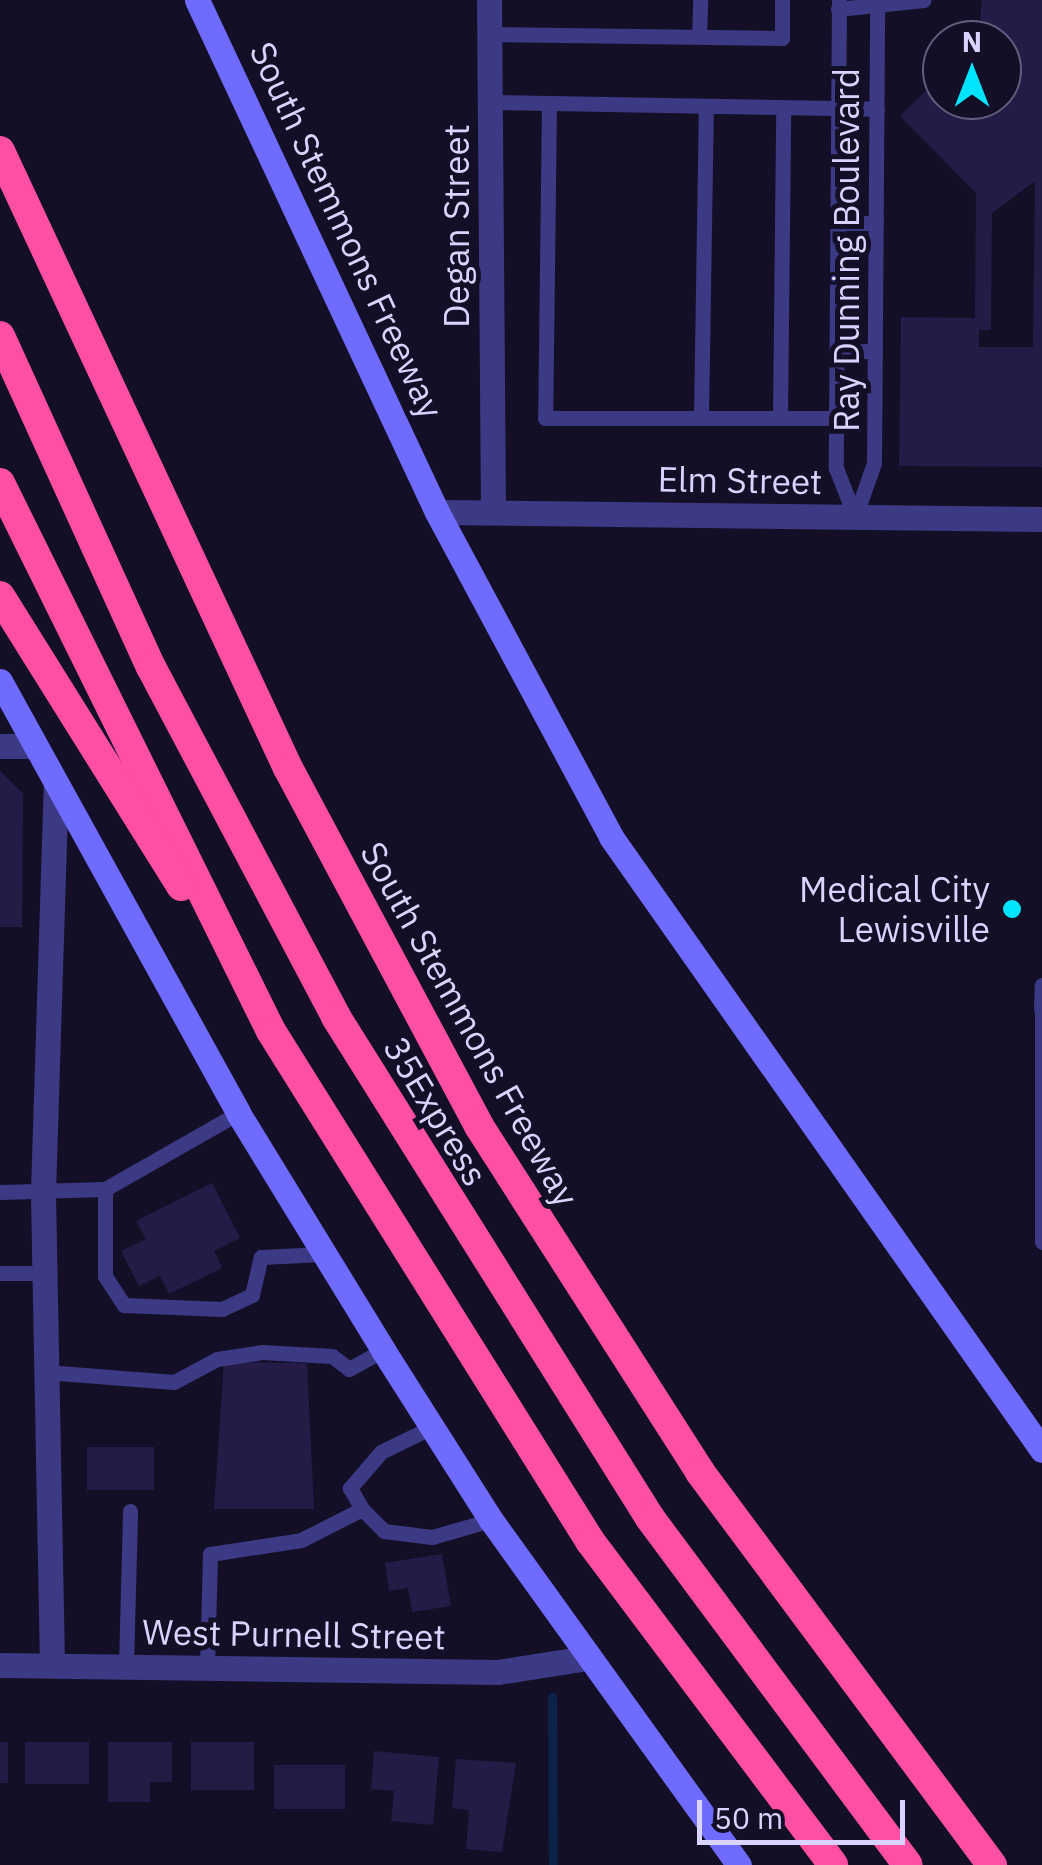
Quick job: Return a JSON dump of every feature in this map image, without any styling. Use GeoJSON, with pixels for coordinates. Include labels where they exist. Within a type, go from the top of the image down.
{"type":"FeatureCollection","features":[{"type":"Feature","properties":{"kind":"highway","name":"South Stemmons Freeway"},"geometry":{"type":"LineString","coordinates":[[0,151],[288,768],[478,1126],[721,1502],[992,1865]]}},
{"type":"Feature","properties":{"kind":"highway","name":"35Express"},"geometry":{"type":"LineString","coordinates":[[0,336],[151,667],[345,1033],[650,1518],[908,1865]]}},
{"type":"Feature","properties":{"kind":"highway"},"geometry":{"type":"LineString","coordinates":[[0,483],[271,1030]]}},
{"type":"Feature","properties":{"kind":"highway"},"geometry":{"type":"LineString","coordinates":[[0,596],[590,1541],[833,1865]]}},
{"type":"Feature","properties":{"kind":"main road","name":"South Stemmons Freeway"},"geometry":{"type":"LineString","coordinates":[[197,0],[438,512],[612,837],[1042,1450]]}},
{"type":"Feature","properties":{"kind":"main road"},"geometry":{"type":"LineString","coordinates":[[0,681],[32,746],[238,1113],[383,1350],[491,1520],[586,1658],[739,1865]]}},
{"type":"Feature","properties":{"kind":"street","name":"Degan Street"},"geometry":{"type":"LineString","coordinates":[[490,0],[493,512]]}},
{"type":"Feature","properties":{"kind":"street","name":"Elm Street"},"geometry":{"type":"LineString","coordinates":[[438,512],[1042,519]]}},
{"type":"Feature","properties":{"kind":"street"},"geometry":{"type":"LineString","coordinates":[[0,746],[32,746]]}},
{"type":"Feature","properties":{"kind":"street"},"geometry":{"type":"LineString","coordinates":[[52,1665],[43,1192],[56,784]]}},
{"type":"Feature","properties":{"kind":"street","name":"West Purnell Street"},"geometry":{"type":"LineString","coordinates":[[0,1665],[498,1672],[586,1658]]}},
{"type":"Feature","properties":{"kind":"lane"},"geometry":{"type":"LineString","coordinates":[[699,37],[700,0]]}},
{"type":"Feature","properties":{"kind":"lane"},"geometry":{"type":"LineString","coordinates":[[490,34],[782,38],[782,0]]}},
{"type":"Feature","properties":{"kind":"lane"},"geometry":{"type":"LineString","coordinates":[[838,5],[924,0]]}},
{"type":"Feature","properties":{"kind":"lane","name":"Ray Dunning Boulevard"},"geometry":{"type":"LineString","coordinates":[[855,517],[874,463],[877,4]]}},
{"type":"Feature","properties":{"kind":"lane","name":"Ray Dunning Boulevard"},"geometry":{"type":"LineString","coordinates":[[838,5],[836,468],[855,517]]}},
{"type":"Feature","properties":{"kind":"lane"},"geometry":{"type":"LineString","coordinates":[[490,102],[877,109]]}},
{"type":"Feature","properties":{"kind":"lane"},"geometry":{"type":"LineString","coordinates":[[549,104],[545,418],[836,418]]}},
{"type":"Feature","properties":{"kind":"lane"},"geometry":{"type":"LineString","coordinates":[[700,418],[706,108]]}},
{"type":"Feature","properties":{"kind":"lane"},"geometry":{"type":"LineString","coordinates":[[780,418],[783,110]]}},
{"type":"Feature","properties":{"kind":"lane"},"geometry":{"type":"LineString","coordinates":[[837,223],[876,223]]}},
{"type":"Feature","properties":{"kind":"lane"},"geometry":{"type":"LineString","coordinates":[[836,352],[875,351]]}},
{"type":"Feature","properties":{"kind":"lane"},"geometry":{"type":"LineString","coordinates":[[1042,985],[1042,1242]]}},
{"type":"Feature","properties":{"kind":"lane"},"geometry":{"type":"LineString","coordinates":[[0,1192],[106,1189],[238,1113]]}},
{"type":"Feature","properties":{"kind":"lane"},"geometry":{"type":"LineString","coordinates":[[106,1189],[105,1276],[124,1305],[222,1309],[252,1294],[261,1257],[324,1254]]}},
{"type":"Feature","properties":{"kind":"lane"},"geometry":{"type":"LineString","coordinates":[[0,1273],[44,1272]]}},
{"type":"Feature","properties":{"kind":"lane"},"geometry":{"type":"LineString","coordinates":[[46,1372],[174,1382],[217,1360],[262,1352],[332,1356],[349,1369],[383,1350]]}},
{"type":"Feature","properties":{"kind":"lane"},"geometry":{"type":"LineString","coordinates":[[432,1427],[381,1452],[350,1488],[362,1509],[384,1531],[432,1536],[491,1520]]}},
{"type":"Feature","properties":{"kind":"lane"},"geometry":{"type":"LineString","coordinates":[[207,1668],[210,1554],[301,1540],[362,1509]]}},
{"type":"Feature","properties":{"kind":"lane"},"geometry":{"type":"LineString","coordinates":[[126,1666],[130,1511]]}},
{"type":"Feature","properties":{"kind":"building"},"geometry":{"type":"Polygon","coordinates":[[[982,0],[1042,0],[1042,467],[899,466],[901,317],[975,318],[976,193],[900,116],[922,95],[922,120],[1022,120],[1022,20],[980,20],[982,0]],[[1035,181],[992,213],[991,330],[979,330],[979,347],[1033,347],[1035,181]]]}},
{"type":"Feature","properties":{"kind":"building"},"geometry":{"type":"Polygon","coordinates":[[[0,771],[23,794],[22,927],[0,927],[0,771]]]}},
{"type":"Feature","properties":{"kind":"building"},"geometry":{"type":"Polygon","coordinates":[[[212,1183],[240,1238],[214,1251],[222,1268],[169,1294],[160,1276],[139,1286],[121,1251],[146,1239],[136,1221],[212,1183]]]}},
{"type":"Feature","properties":{"kind":"building"},"geometry":{"type":"Polygon","coordinates":[[[224,1362],[307,1363],[314,1509],[214,1509],[224,1362]]]}},
{"type":"Feature","properties":{"kind":"building"},"geometry":{"type":"Polygon","coordinates":[[[87,1447],[154,1447],[154,1490],[87,1490],[87,1447]]]}},
{"type":"Feature","properties":{"kind":"building"},"geometry":{"type":"Polygon","coordinates":[[[442,1554],[451,1606],[412,1612],[408,1588],[389,1591],[385,1563],[442,1554]]]}},
{"type":"Feature","properties":{"kind":"building"},"geometry":{"type":"Polygon","coordinates":[[[0,1742],[8,1742],[8,1783],[0,1783],[0,1742]]]}},
{"type":"Feature","properties":{"kind":"building"},"geometry":{"type":"Polygon","coordinates":[[[25,1742],[89,1742],[89,1784],[25,1784],[25,1742]]]}},
{"type":"Feature","properties":{"kind":"building"},"geometry":{"type":"Polygon","coordinates":[[[108,1742],[172,1742],[172,1782],[150,1782],[150,1802],[108,1802],[108,1742]]]}},
{"type":"Feature","properties":{"kind":"building"},"geometry":{"type":"Polygon","coordinates":[[[191,1742],[254,1742],[254,1790],[191,1790],[191,1742]]]}},
{"type":"Feature","properties":{"kind":"building"},"geometry":{"type":"Polygon","coordinates":[[[374,1751],[439,1757],[433,1825],[391,1821],[394,1791],[371,1789],[374,1751]]]}},
{"type":"Feature","properties":{"kind":"building"},"geometry":{"type":"Polygon","coordinates":[[[456,1759],[516,1763],[502,1852],[466,1849],[469,1810],[452,1808],[456,1759]]]}},
{"type":"Feature","properties":{"kind":"building"},"geometry":{"type":"Polygon","coordinates":[[[274,1765],[345,1765],[345,1809],[274,1809],[274,1765]]]}},
{"type":"Feature","properties":{"kind":"waterway"},"geometry":{"type":"LineString","coordinates":[[552,1697],[553,1865]]}},
{"type":"Feature","properties":{"kind":"place","name":"Medical City Lewisville"},"geometry":{"type":"Point","coordinates":[1012,909]}}]}
